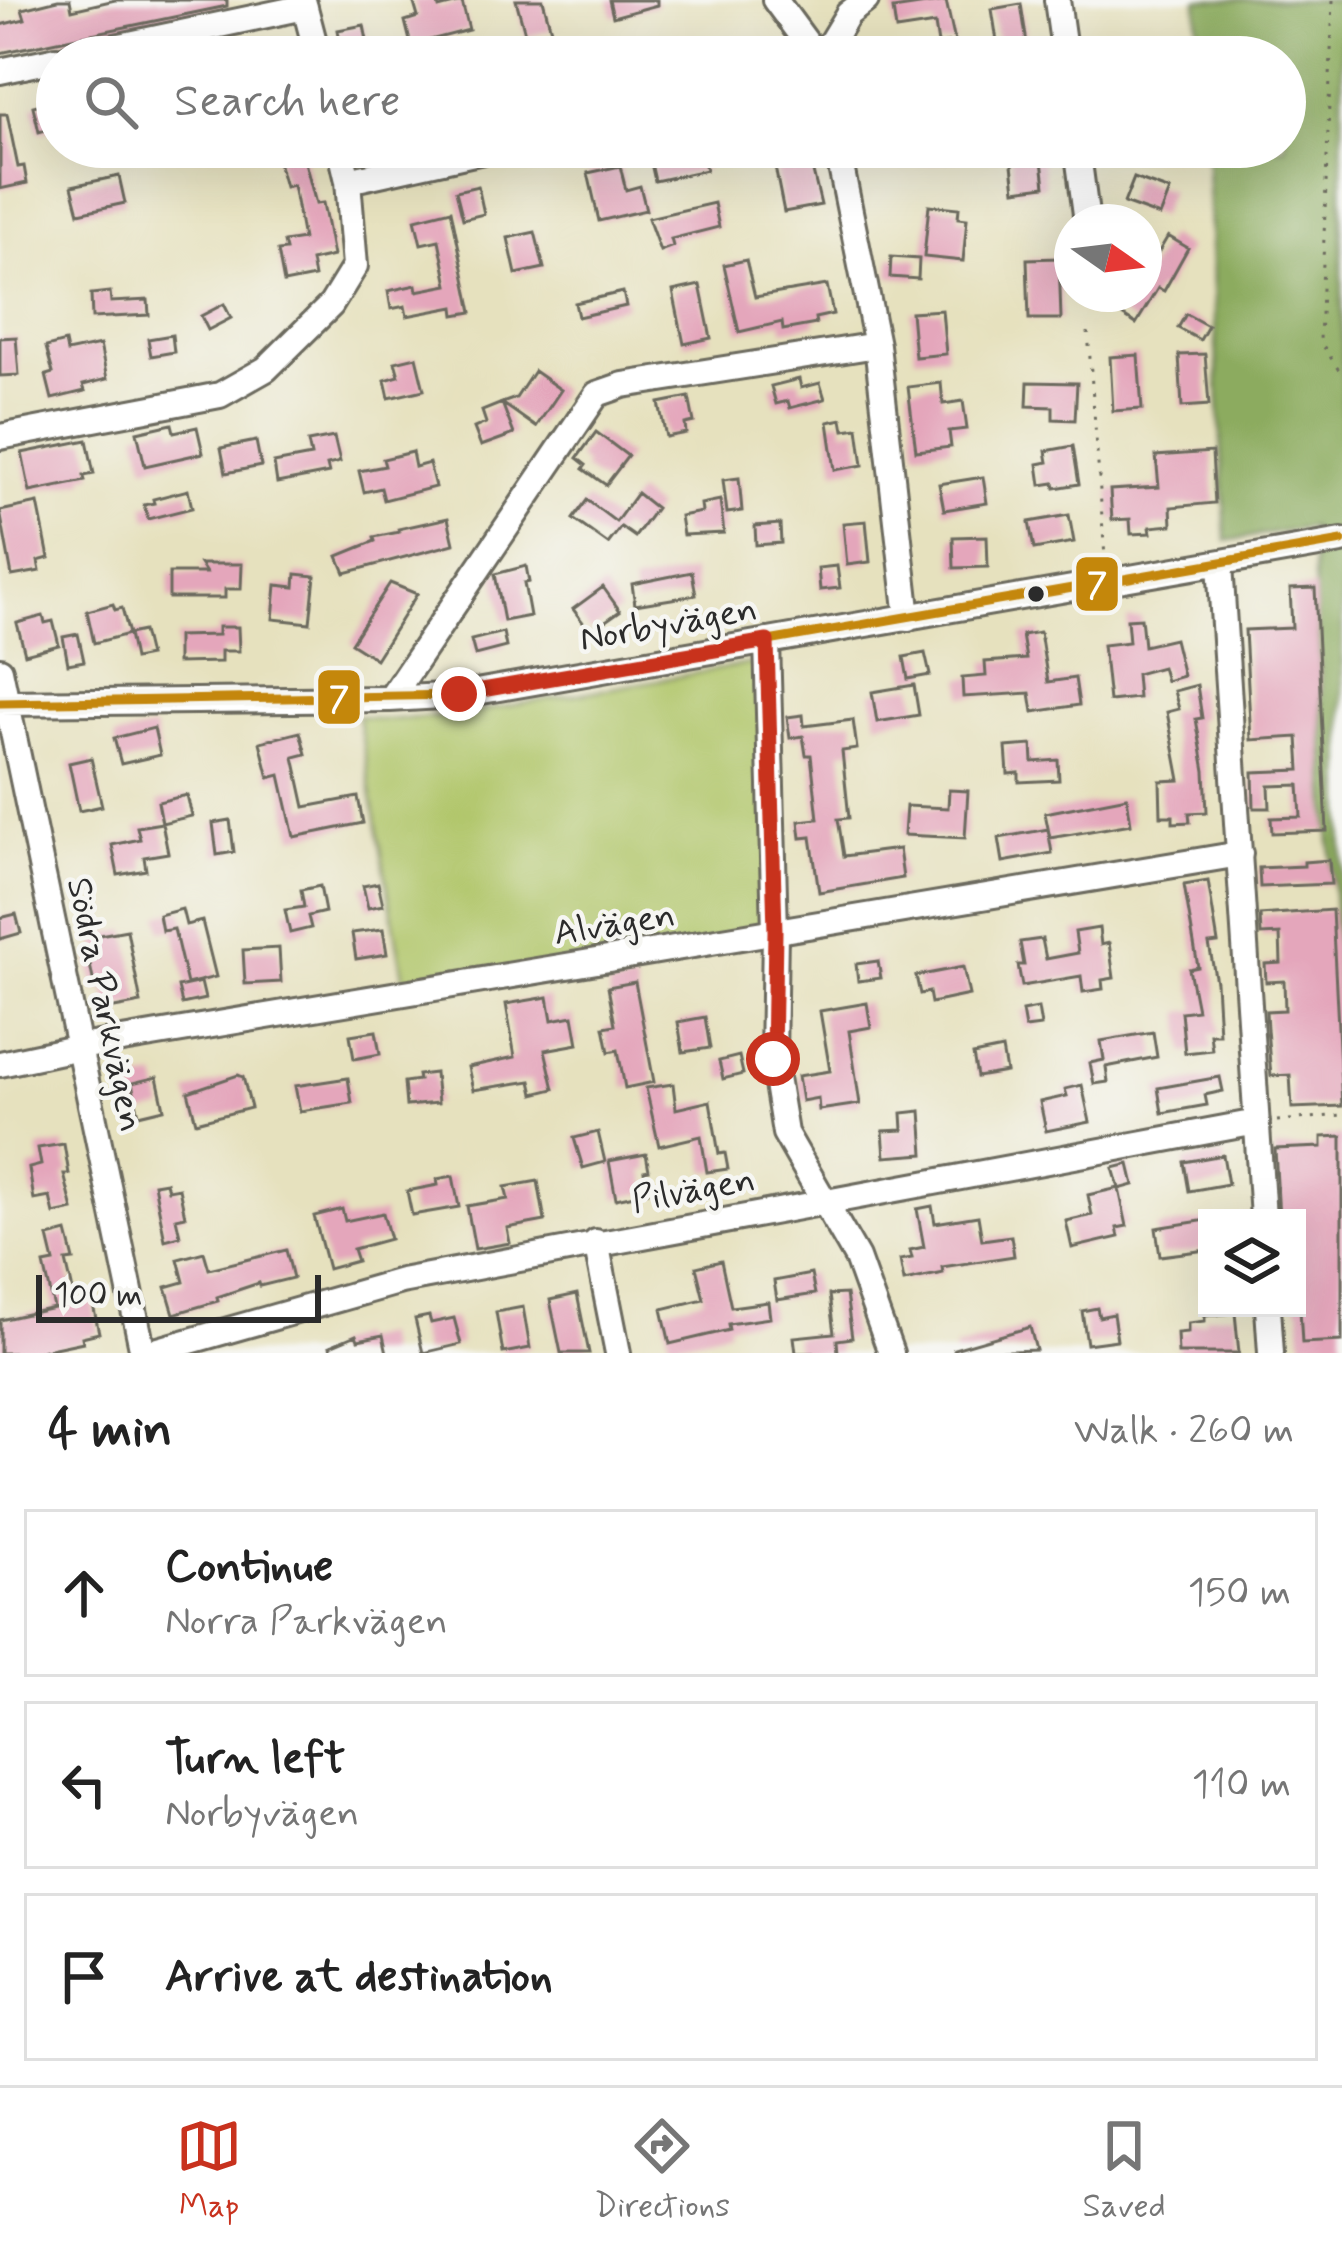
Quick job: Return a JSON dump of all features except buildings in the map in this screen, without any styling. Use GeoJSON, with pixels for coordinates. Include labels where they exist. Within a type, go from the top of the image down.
{"type":"FeatureCollection","features":[{"type":"Feature","properties":{"kind":"street"},"geometry":{"type":"LineString","coordinates":[[775,0],[803,36]]}},
{"type":"Feature","properties":{"kind":"street"},"geometry":{"type":"LineString","coordinates":[[833,36],[848,14],[866,0]]}},
{"type":"Feature","properties":{"kind":"street"},"geometry":{"type":"LineString","coordinates":[[1058,0],[1062,36]]}},
{"type":"Feature","properties":{"kind":"street"},"geometry":{"type":"LineString","coordinates":[[160,36],[304,3],[313,36]]}},
{"type":"Feature","properties":{"kind":"street"},"geometry":{"type":"LineString","coordinates":[[0,71],[36,63]]}},
{"type":"Feature","properties":{"kind":"street"},"geometry":{"type":"LineString","coordinates":[[0,436],[220,395],[266,369],[331,305],[355,266],[345,168]]}},
{"type":"Feature","properties":{"kind":"street"},"geometry":{"type":"LineString","coordinates":[[348,182],[409,168]]}},
{"type":"Feature","properties":{"kind":"street"},"geometry":{"type":"LineString","coordinates":[[841,168],[877,344],[908,618]]}},
{"type":"Feature","properties":{"kind":"street"},"geometry":{"type":"LineString","coordinates":[[1080,168],[1085,204]]}},
{"type":"Feature","properties":{"kind":"street"},"geometry":{"type":"LineString","coordinates":[[390,699],[597,394],[623,385],[877,344]]}},
{"type":"Feature","properties":{"kind":"street","name":"Norbyvägen"},"geometry":{"type":"LineString","coordinates":[[3,703],[390,699],[459,694],[1342,541]]}},
{"type":"Feature","properties":{"kind":"street"},"geometry":{"type":"LineString","coordinates":[[1220,564],[1262,1209]]}},
{"type":"Feature","properties":{"kind":"street"},"geometry":{"type":"LineString","coordinates":[[767,641],[775,931],[773,1059],[785,1133],[857,1258],[892,1353]]}},
{"type":"Feature","properties":{"kind":"street","name":"Södra Parkvägen"},"geometry":{"type":"LineString","coordinates":[[0,670],[3,703],[146,1353]]}},
{"type":"Feature","properties":{"kind":"street","name":"Alvägen"},"geometry":{"type":"LineString","coordinates":[[0,1064],[1240,854]]}},
{"type":"Feature","properties":{"kind":"street","name":"Pilvägen"},"geometry":{"type":"LineString","coordinates":[[146,1353],[401,1281],[1257,1122]]}},
{"type":"Feature","properties":{"kind":"street"},"geometry":{"type":"LineString","coordinates":[[596,1242],[618,1353]]}},
{"type":"Feature","properties":{"kind":"street"},"geometry":{"type":"LineString","coordinates":[[1269,1317],[1271,1353]]}},
{"type":"Feature","properties":{"kind":"path"},"geometry":{"type":"LineString","coordinates":[[1333,0],[1321,341],[1342,375]]}},
{"type":"Feature","properties":{"kind":"path"},"geometry":{"type":"LineString","coordinates":[[1088,332],[1105,562]]}},
{"type":"Feature","properties":{"kind":"path"},"geometry":{"type":"LineString","coordinates":[[1257,1122],[1342,1115]]}},
{"type":"Feature","properties":{"kind":"green space"},"geometry":{"type":"Polygon","coordinates":[[[1197,0],[1342,0],[1342,1037],[1311,527],[1226,541],[1207,168],[1306,168],[1306,36],[1199,36],[1197,0]]]}},
{"type":"Feature","properties":{"kind":"green space"},"geometry":{"type":"Polygon","coordinates":[[[760,662],[775,931],[406,993],[358,716],[383,720],[452,716],[760,662]]]}},
{"type":"Feature","properties":{"kind":"transit line","name":"7"},"geometry":{"type":"LineString","coordinates":[[0,703],[459,695],[1342,541]]}},
{"type":"Feature","properties":{"kind":"route"},"geometry":{"type":"LineString","coordinates":[[459,694],[767,641],[775,931],[773,1059]]}}]}
